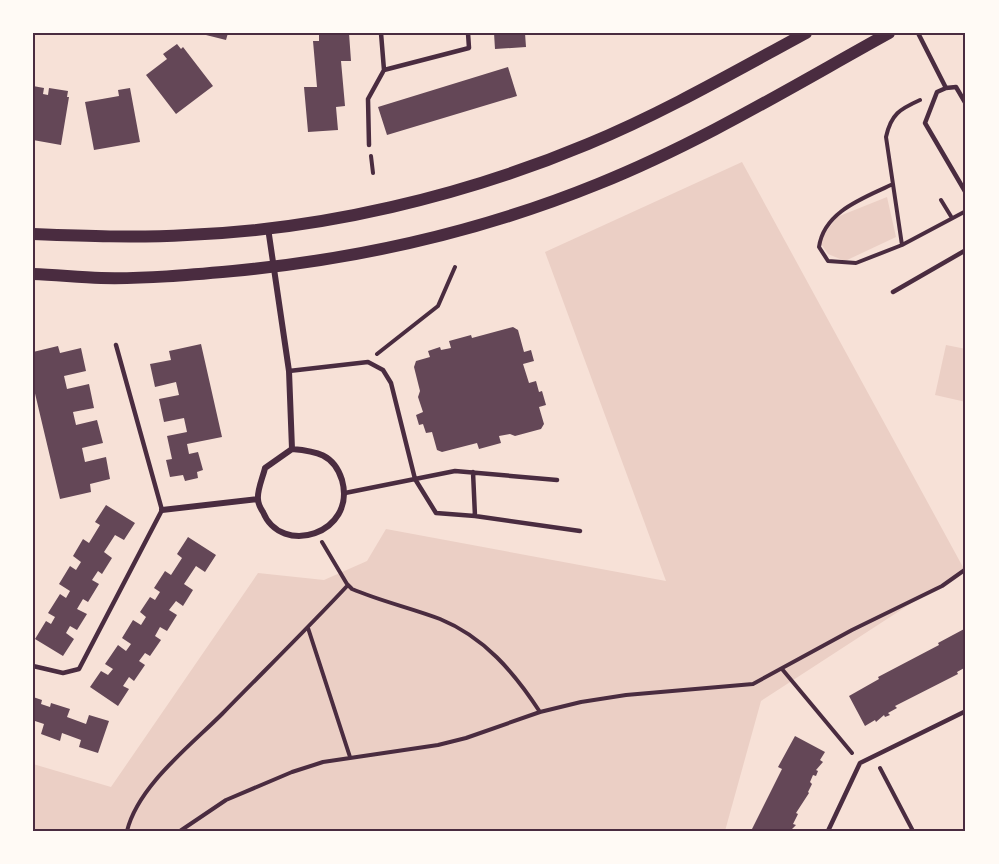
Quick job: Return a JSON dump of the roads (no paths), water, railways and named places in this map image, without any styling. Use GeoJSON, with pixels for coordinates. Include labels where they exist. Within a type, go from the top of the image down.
{"type":"FeatureCollection","features":[{"type":"Feature","properties":{"kind":"main road"},"geometry":{"type":"LineString","coordinates":[[33,234],[103,237],[189,235],[268,228],[345,216],[440,195],[587,145],[656,113],[806,33]]}},
{"type":"Feature","properties":{"kind":"main road"},"geometry":{"type":"LineString","coordinates":[[33,274],[102,278],[189,275],[273,267],[355,256],[448,234],[510,216],[598,184],[732,121],[889,33]]}},
{"type":"Feature","properties":{"kind":"street"},"geometry":{"type":"LineString","coordinates":[[268,228],[289,371],[292,449]]}},
{"type":"Feature","properties":{"kind":"street"},"geometry":{"type":"LineString","coordinates":[[292,449],[318,452],[338,468],[345,493],[338,518],[317,534],[298,537],[279,531],[265,518],[258,499],[265,468],[292,449]]}},
{"type":"Feature","properties":{"kind":"street"},"geometry":{"type":"LineString","coordinates":[[162,510],[258,499]]}},
{"type":"Feature","properties":{"kind":"lane"},"geometry":{"type":"LineString","coordinates":[[369,145],[368,99],[384,70],[381,33]]}},
{"type":"Feature","properties":{"kind":"lane"},"geometry":{"type":"LineString","coordinates":[[384,70],[469,48],[468,33]]}},
{"type":"Feature","properties":{"kind":"lane"},"geometry":{"type":"LineString","coordinates":[[918,33],[946,88]]}},
{"type":"Feature","properties":{"kind":"lane"},"geometry":{"type":"LineString","coordinates":[[966,104],[956,87],[937,92],[925,123],[966,193]]}},
{"type":"Feature","properties":{"kind":"lane"},"geometry":{"type":"LineString","coordinates":[[892,292],[966,250]]}},
{"type":"Feature","properties":{"kind":"lane"},"geometry":{"type":"LineString","coordinates":[[33,666],[63,673],[79,669],[162,510],[116,345]]}},
{"type":"Feature","properties":{"kind":"lane"},"geometry":{"type":"LineString","coordinates":[[289,371],[368,362],[383,370],[391,383],[415,479],[436,513],[475,516],[580,531]]}},
{"type":"Feature","properties":{"kind":"lane"},"geometry":{"type":"LineString","coordinates":[[345,493],[455,471],[557,480]]}},
{"type":"Feature","properties":{"kind":"lane"},"geometry":{"type":"LineString","coordinates":[[473,472],[475,516]]}},
{"type":"Feature","properties":{"kind":"lane"},"geometry":{"type":"LineString","coordinates":[[828,831],[860,763],[966,711]]}}]}
